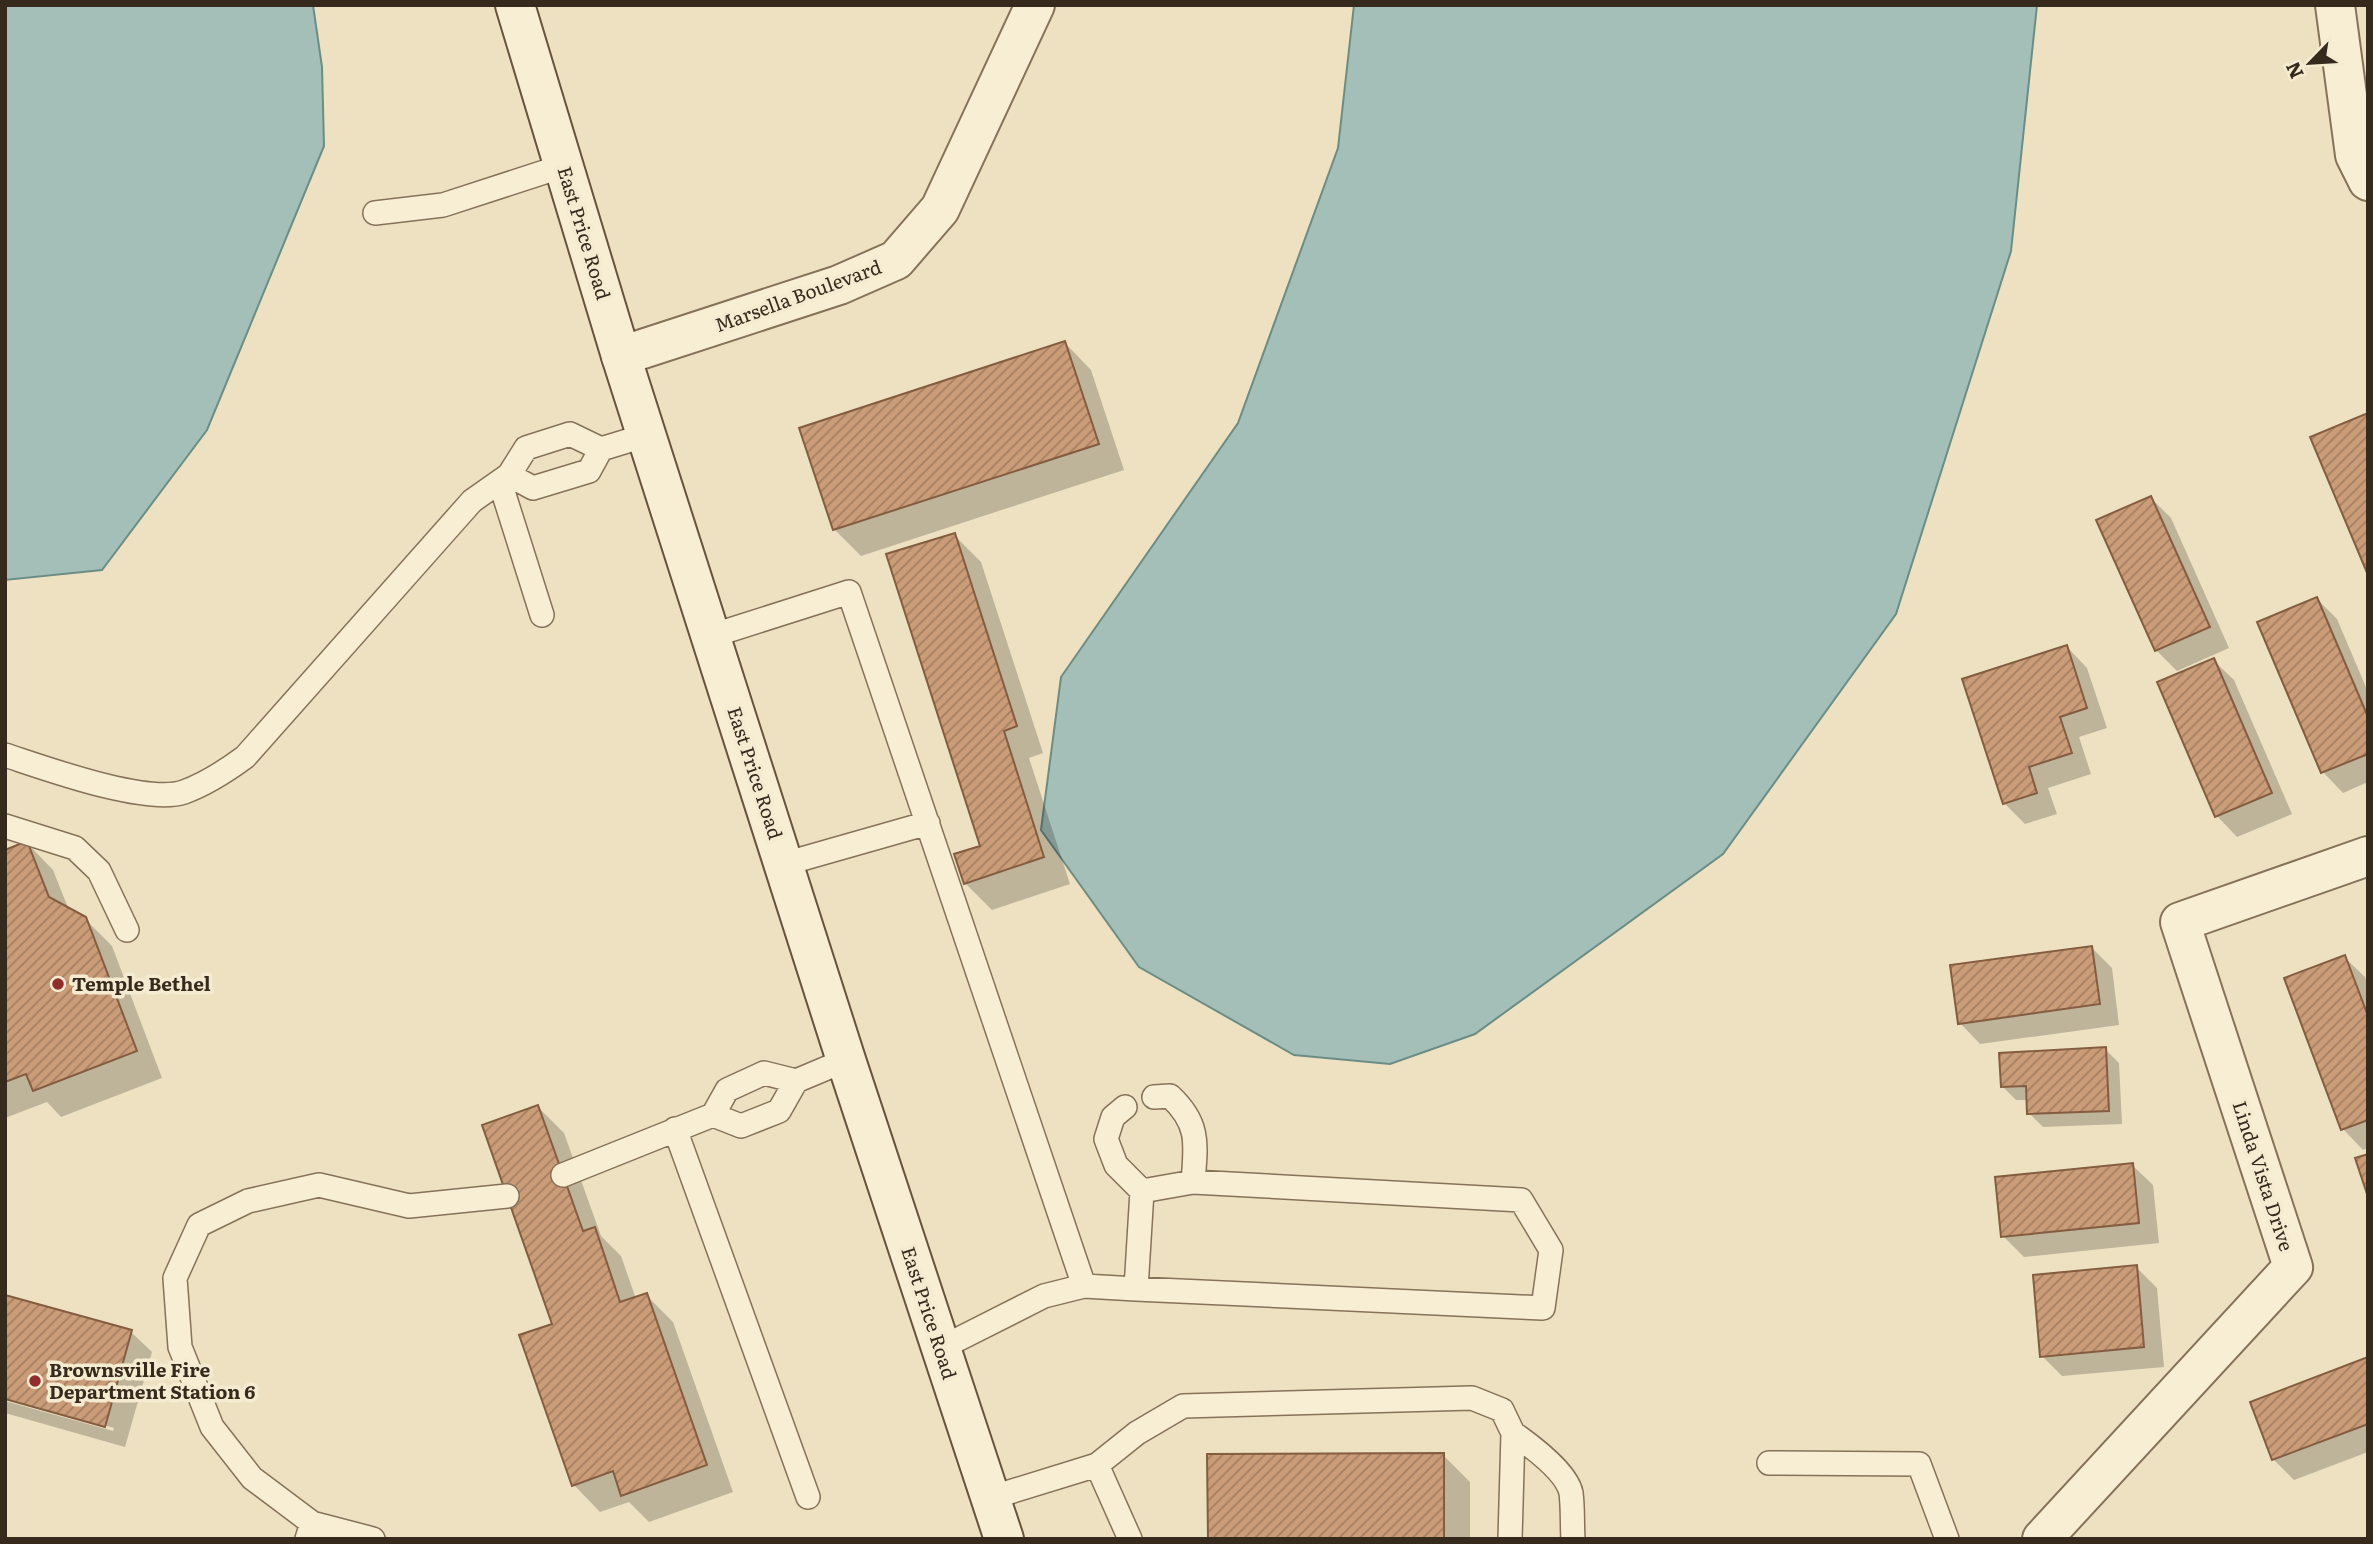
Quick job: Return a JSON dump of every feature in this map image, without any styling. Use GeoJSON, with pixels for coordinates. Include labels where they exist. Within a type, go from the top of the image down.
{"type":"FeatureCollection","features":[{"type":"Feature","properties":{"kind":"street","name":"East Price Road"},"geometry":{"type":"LineString","coordinates":[[515,5],[621,356],[1003,1539]]}},
{"type":"Feature","properties":{"kind":"street","name":"Marsella Boulevard"},"geometry":{"type":"LineString","coordinates":[[621,356],[839,285],[896,260],[940,209],[1035,5]]}},
{"type":"Feature","properties":{"kind":"street"},"geometry":{"type":"LineString","coordinates":[[2335,5],[2355,155],[2368,181]]}},
{"type":"Feature","properties":{"kind":"street","name":"Linda Vista Drive"},"geometry":{"type":"LineString","coordinates":[[2042,1539],[2293,1267],[2180,922],[2368,856]]}},
{"type":"Feature","properties":{"kind":"lane"},"geometry":{"type":"LineString","coordinates":[[375,213],[443,205],[564,166]]}},
{"type":"Feature","properties":{"kind":"lane"},"geometry":{"type":"LineString","coordinates":[[5,755],[79,779],[140,794],[181,793],[218,776],[245,757],[472,501],[504,478],[526,447],[570,434],[601,449],[647,435]]}},
{"type":"Feature","properties":{"kind":"lane"},"geometry":{"type":"LineString","coordinates":[[504,478],[533,488],[589,471],[601,449]]}},
{"type":"Feature","properties":{"kind":"lane"},"geometry":{"type":"LineString","coordinates":[[504,478],[542,615]]}},
{"type":"Feature","properties":{"kind":"lane"},"geometry":{"type":"LineString","coordinates":[[711,636],[849,592],[1084,1286]]}},
{"type":"Feature","properties":{"kind":"lane"},"geometry":{"type":"LineString","coordinates":[[783,864],[928,823]]}},
{"type":"Feature","properties":{"kind":"lane"},"geometry":{"type":"LineString","coordinates":[[5,826],[75,848],[99,871],[127,930]]}},
{"type":"Feature","properties":{"kind":"lane"},"geometry":{"type":"LineString","coordinates":[[713,1115],[741,1126],[779,1111],[796,1081],[846,1059]]}},
{"type":"Feature","properties":{"kind":"lane"},"geometry":{"type":"LineString","coordinates":[[563,1175],[713,1115],[727,1090],[764,1073],[796,1081]]}},
{"type":"Feature","properties":{"kind":"lane"},"geometry":{"type":"LineString","coordinates":[[1154,1097],[1170,1096],[1186,1111],[1196,1141],[1194,1182]]}},
{"type":"Feature","properties":{"kind":"lane"},"geometry":{"type":"LineString","coordinates":[[1125,1107],[1113,1117],[1106,1139],[1116,1165],[1142,1191],[1136,1289]]}},
{"type":"Feature","properties":{"kind":"lane"},"geometry":{"type":"LineString","coordinates":[[675,1129],[808,1497]]}},
{"type":"Feature","properties":{"kind":"lane"},"geometry":{"type":"LineString","coordinates":[[941,1348],[1044,1296],[1084,1286],[1543,1308],[1551,1250],[1521,1200],[1194,1182],[1142,1191]]}},
{"type":"Feature","properties":{"kind":"lane"},"geometry":{"type":"LineString","coordinates":[[373,1539],[309,1531],[252,1478],[212,1427],[180,1347],[175,1278],[199,1225],[248,1201],[319,1185],[409,1206],[507,1196]]}},
{"type":"Feature","properties":{"kind":"lane"},"geometry":{"type":"LineString","coordinates":[[990,1498],[1097,1465],[1137,1433],[1183,1406],[1472,1398],[1502,1410],[1513,1433],[1510,1539]]}},
{"type":"Feature","properties":{"kind":"lane"},"geometry":{"type":"LineString","coordinates":[[1513,1433],[1538,1451],[1556,1469],[1571,1490],[1573,1539]]}},
{"type":"Feature","properties":{"kind":"lane"},"geometry":{"type":"LineString","coordinates":[[1769,1463],[1919,1464],[1947,1539]]}},
{"type":"Feature","properties":{"kind":"lane"},"geometry":{"type":"LineString","coordinates":[[1097,1465],[1130,1539]]}},
{"type":"Feature","properties":{"kind":"water"},"geometry":{"type":"Polygon","coordinates":[[[5,5],[313,5],[322,67],[324,146],[207,430],[102,570],[5,580],[5,5]]]}},
{"type":"Feature","properties":{"kind":"water"},"geometry":{"type":"Polygon","coordinates":[[[1354,5],[2037,5],[2011,251],[1896,614],[1723,854],[1475,1034],[1390,1064],[1294,1055],[1139,967],[1041,830],[1061,677],[1238,423],[1338,148],[1354,5]]]}},
{"type":"Feature","properties":{"kind":"building"},"geometry":{"type":"Polygon","coordinates":[[[1065,341],[1099,444],[833,530],[799,428],[1065,341]]]}},
{"type":"Feature","properties":{"kind":"building"},"geometry":{"type":"Polygon","coordinates":[[[2368,413],[2368,575],[2310,437],[2368,413]]]}},
{"type":"Feature","properties":{"kind":"building"},"geometry":{"type":"Polygon","coordinates":[[[2151,496],[2210,627],[2155,651],[2096,520],[2151,496]]]}},
{"type":"Feature","properties":{"kind":"building"},"geometry":{"type":"Polygon","coordinates":[[[955,533],[1017,726],[1004,731],[1044,857],[964,884],[954,854],[980,846],[886,554],[955,533]]]}},
{"type":"Feature","properties":{"kind":"building"},"geometry":{"type":"Polygon","coordinates":[[[2317,597],[2368,717],[2368,754],[2321,773],[2257,622],[2317,597]]]}},
{"type":"Feature","properties":{"kind":"building"},"geometry":{"type":"Polygon","coordinates":[[[2067,645],[2087,708],[2060,717],[2072,753],[2029,767],[2037,793],[2003,804],[1962,679],[2067,645]]]}},
{"type":"Feature","properties":{"kind":"building"},"geometry":{"type":"Polygon","coordinates":[[[2214,658],[2272,793],[2215,817],[2157,682],[2214,658]]]}},
{"type":"Feature","properties":{"kind":"building","name":"Temple Bethel"},"geometry":{"type":"Polygon","coordinates":[[[27,841],[49,897],[86,917],[137,1051],[33,1091],[26,1074],[5,1082],[5,850],[27,841]]]}},
{"type":"Feature","properties":{"kind":"building"},"geometry":{"type":"Polygon","coordinates":[[[2092,946],[2100,1004],[1958,1024],[1950,965],[2092,946]]]}},
{"type":"Feature","properties":{"kind":"building"},"geometry":{"type":"Polygon","coordinates":[[[2345,955],[2368,1016],[2368,1120],[2341,1130],[2284,978],[2345,955]]]}},
{"type":"Feature","properties":{"kind":"building"},"geometry":{"type":"Polygon","coordinates":[[[2106,1047],[2109,1111],[2027,1114],[2026,1086],[2001,1087],[1999,1053],[2106,1047]]]}},
{"type":"Feature","properties":{"kind":"building"},"geometry":{"type":"Polygon","coordinates":[[[538,1105],[583,1231],[595,1227],[620,1302],[647,1293],[707,1465],[621,1496],[613,1471],[572,1486],[519,1335],[552,1324],[482,1125],[538,1105]]]}},
{"type":"Feature","properties":{"kind":"building"},"geometry":{"type":"Polygon","coordinates":[[[2368,1154],[2368,1197],[2355,1158],[2368,1154]]]}},
{"type":"Feature","properties":{"kind":"building"},"geometry":{"type":"Polygon","coordinates":[[[2133,1163],[2139,1223],[2001,1237],[1995,1177],[2133,1163]]]}},
{"type":"Feature","properties":{"kind":"building"},"geometry":{"type":"Polygon","coordinates":[[[2137,1265],[2144,1347],[2040,1357],[2033,1275],[2137,1265]]]}},
{"type":"Feature","properties":{"kind":"building"},"geometry":{"type":"Polygon","coordinates":[[[5,1295],[132,1330],[105,1427],[5,1399],[5,1295]]]}},
{"type":"Feature","properties":{"kind":"building"},"geometry":{"type":"Polygon","coordinates":[[[2368,1357],[2368,1424],[2272,1460],[2250,1402],[2368,1357]]]}},
{"type":"Feature","properties":{"kind":"building"},"geometry":{"type":"Polygon","coordinates":[[[1444,1453],[1444,1539],[1208,1539],[1207,1454],[1444,1453]]]}},
{"type":"Feature","properties":{"kind":"place","name":"Temple Bethel"},"geometry":{"type":"Point","coordinates":[58,984]}},
{"type":"Feature","properties":{"kind":"place","name":"Brownsville Fire Department Station 6"},"geometry":{"type":"Point","coordinates":[35,1381]}}]}
